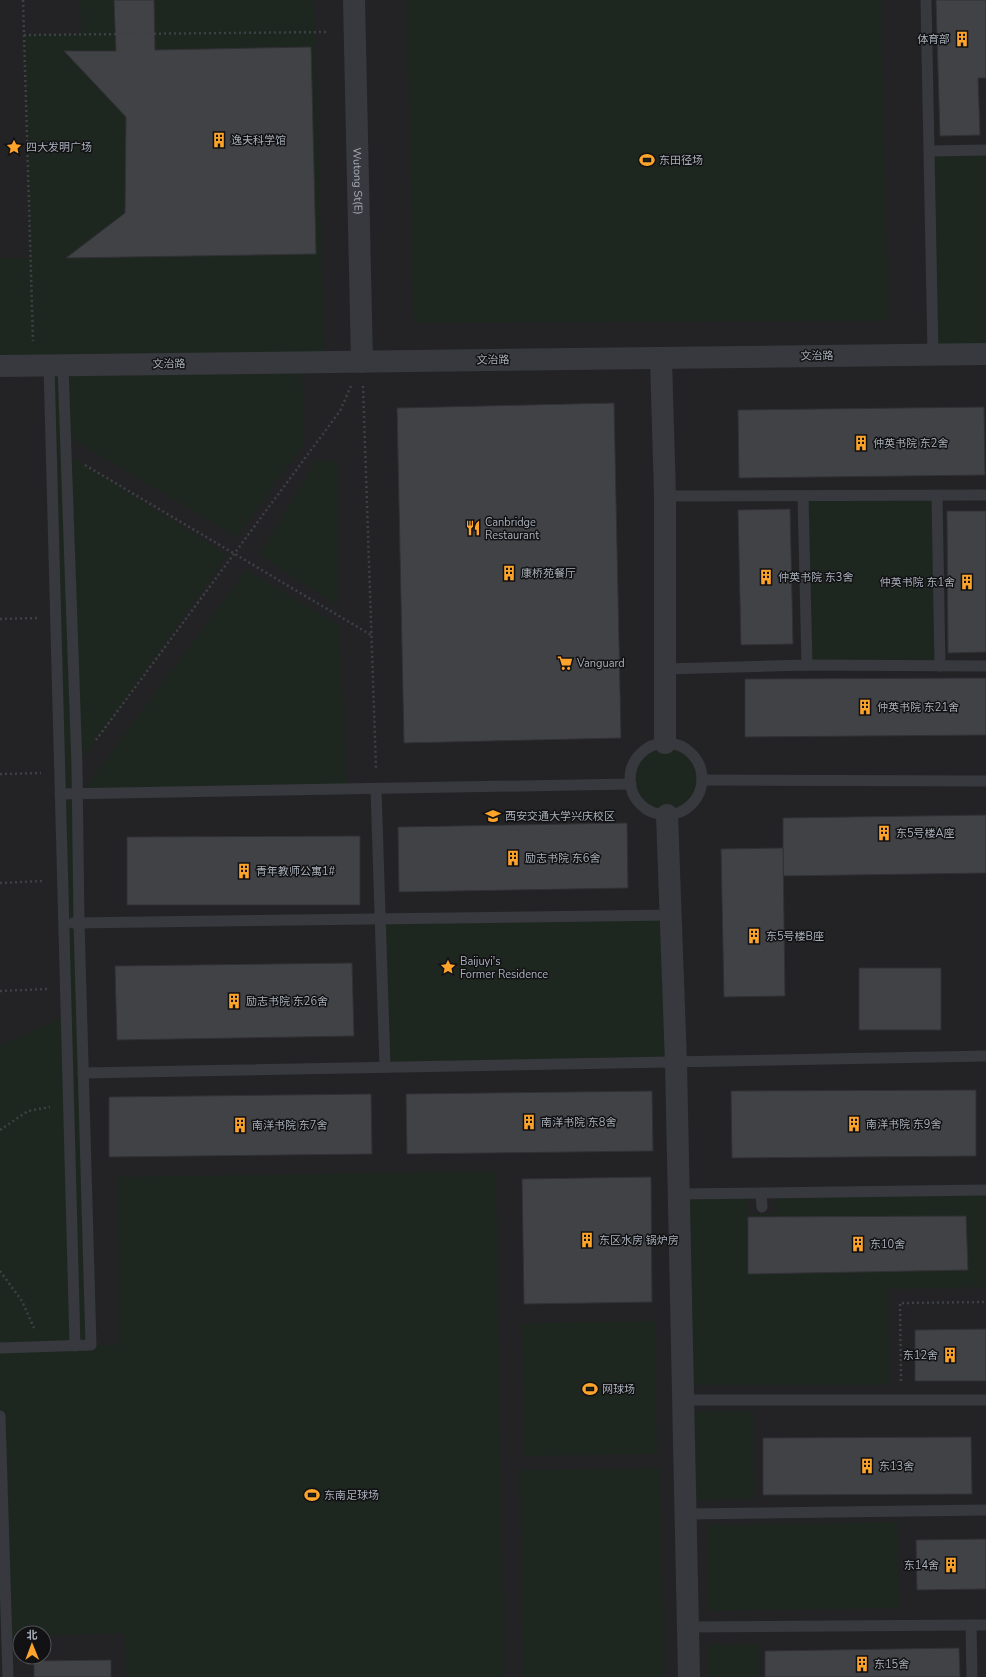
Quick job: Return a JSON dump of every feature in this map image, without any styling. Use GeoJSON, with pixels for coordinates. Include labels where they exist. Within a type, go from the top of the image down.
{"type":"FeatureCollection","features":[{"type":"Feature","properties":{"kind":"street","name":"Wutong St(E)"},"geometry":{"type":"LineString","coordinates":[[354,0],[362,362]]}},
{"type":"Feature","properties":{"kind":"street","name":"文治路"},"geometry":{"type":"LineString","coordinates":[[0,366],[986,354]]}},
{"type":"Feature","properties":{"kind":"street"},"geometry":{"type":"LineString","coordinates":[[661,359],[665,496],[665,742]]}},
{"type":"Feature","properties":{"kind":"street"},"geometry":{"type":"LineString","coordinates":[[667,814],[676,1063],[689,1677]]}},
{"type":"Feature","properties":{"kind":"lane"},"geometry":{"type":"LineString","coordinates":[[926,0],[933,354]]}},
{"type":"Feature","properties":{"kind":"lane"},"geometry":{"type":"LineString","coordinates":[[930,151],[986,150]]}},
{"type":"Feature","properties":{"kind":"lane"},"geometry":{"type":"LineString","coordinates":[[0,1348],[91,1346],[79,923],[77,767],[66,453],[49,366]]}},
{"type":"Feature","properties":{"kind":"lane"},"geometry":{"type":"LineString","coordinates":[[49,366],[75,1346]]}},
{"type":"Feature","properties":{"kind":"lane"},"geometry":{"type":"LineString","coordinates":[[665,496],[986,495]]}},
{"type":"Feature","properties":{"kind":"lane"},"geometry":{"type":"LineString","coordinates":[[803,496],[807,665]]}},
{"type":"Feature","properties":{"kind":"lane"},"geometry":{"type":"LineString","coordinates":[[937,496],[940,666]]}},
{"type":"Feature","properties":{"kind":"lane"},"geometry":{"type":"LineString","coordinates":[[666,669],[807,665],[986,666]]}},
{"type":"Feature","properties":{"kind":"lane"},"geometry":{"type":"LineString","coordinates":[[665,742],[675,744],[691,752],[702,770],[702,780],[700,791],[689,807],[681,811],[667,814],[655,813],[642,805],[633,793],[631,774],[637,758],[650,746],[665,742]]}},
{"type":"Feature","properties":{"kind":"lane"},"geometry":{"type":"LineString","coordinates":[[702,780],[986,780]]}},
{"type":"Feature","properties":{"kind":"lane"},"geometry":{"type":"LineString","coordinates":[[60,794],[631,784]]}},
{"type":"Feature","properties":{"kind":"lane"},"geometry":{"type":"LineString","coordinates":[[376,789],[384,1067]]}},
{"type":"Feature","properties":{"kind":"lane"},"geometry":{"type":"LineString","coordinates":[[64,924],[671,915]]}},
{"type":"Feature","properties":{"kind":"lane"},"geometry":{"type":"LineString","coordinates":[[83,1073],[986,1056]]}},
{"type":"Feature","properties":{"kind":"lane"},"geometry":{"type":"LineString","coordinates":[[679,1194],[986,1190]]}},
{"type":"Feature","properties":{"kind":"lane"},"geometry":{"type":"LineString","coordinates":[[761,1193],[762,1207]]}},
{"type":"Feature","properties":{"kind":"lane"},"geometry":{"type":"LineString","coordinates":[[683,1400],[986,1400]]}},
{"type":"Feature","properties":{"kind":"lane"},"geometry":{"type":"LineString","coordinates":[[0,1416],[4,1657],[8,1677]]}},
{"type":"Feature","properties":{"kind":"lane"},"geometry":{"type":"LineString","coordinates":[[686,1514],[986,1510]]}},
{"type":"Feature","properties":{"kind":"lane"},"geometry":{"type":"LineString","coordinates":[[971,1625],[972,1677]]}},
{"type":"Feature","properties":{"kind":"lane"},"geometry":{"type":"LineString","coordinates":[[688,1627],[986,1625]]}},
{"type":"Feature","properties":{"kind":"path"},"geometry":{"type":"LineString","coordinates":[[24,0],[24,35],[49,366]]}},
{"type":"Feature","properties":{"kind":"path"},"geometry":{"type":"LineString","coordinates":[[24,35],[355,32]]}},
{"type":"Feature","properties":{"kind":"path"},"geometry":{"type":"LineString","coordinates":[[77,767],[340,411],[362,362]]}},
{"type":"Feature","properties":{"kind":"path"},"geometry":{"type":"LineString","coordinates":[[362,362],[376,789]]}},
{"type":"Feature","properties":{"kind":"path"},"geometry":{"type":"LineString","coordinates":[[66,453],[372,635]]}},
{"type":"Feature","properties":{"kind":"path"},"geometry":{"type":"LineString","coordinates":[[0,618],[56,618]]}},
{"type":"Feature","properties":{"kind":"path"},"geometry":{"type":"LineString","coordinates":[[0,774],[59,772]]}},
{"type":"Feature","properties":{"kind":"path"},"geometry":{"type":"LineString","coordinates":[[0,883],[62,881]]}},
{"type":"Feature","properties":{"kind":"path"},"geometry":{"type":"LineString","coordinates":[[0,991],[66,988]]}},
{"type":"Feature","properties":{"kind":"path"},"geometry":{"type":"LineString","coordinates":[[0,1130],[28,1111],[69,1105]]}},
{"type":"Feature","properties":{"kind":"path"},"geometry":{"type":"LineString","coordinates":[[0,1271],[22,1301],[43,1346]]}},
{"type":"Feature","properties":{"kind":"path"},"geometry":{"type":"LineString","coordinates":[[901,1399],[900,1303],[986,1302]]}},
{"type":"Feature","properties":{"kind":"shaded area","name":"西安交通大学兴庆校区"},"geometry":{"type":"Polygon","coordinates":[[[0,0],[986,0],[986,1677],[0,1677],[0,0]]]}},
{"type":"Feature","properties":{"kind":"shaded area"},"geometry":{"type":"Polygon","coordinates":[[[80,0],[114,0],[116,51],[64,52],[126,117],[125,213],[67,258],[315,254],[311,47],[155,50],[154,0],[314,0],[325,362],[302,362],[304,444],[237,537],[65,435],[66,453],[227,555],[77,767],[78,797],[246,570],[339,625],[347,790],[77,798],[91,1345],[120,1345],[117,1177],[496,1171],[504,1677],[126,1677],[124,1633],[52,1636],[52,1625],[12,1625],[12,1637],[7,1637],[0,1404],[0,1046],[66,1016],[49,366],[0,366],[0,258],[30,258],[24,35],[81,34],[80,0]]]}},
{"type":"Feature","properties":{"kind":"shaded area","name":"东田径场"},"geometry":{"type":"Polygon","coordinates":[[[407,0],[881,0],[888,321],[413,323],[407,0]]]}},
{"type":"Feature","properties":{"kind":"shaded area"},"geometry":{"type":"Polygon","coordinates":[[[986,150],[986,354],[933,354],[930,151],[986,150]]]}},
{"type":"Feature","properties":{"kind":"shaded area"},"geometry":{"type":"Polygon","coordinates":[[[317,460],[337,461],[337,605],[259,555],[317,460]]]}},
{"type":"Feature","properties":{"kind":"shaded area"},"geometry":{"type":"Polygon","coordinates":[[[803,496],[937,496],[940,666],[807,665],[803,496]]]}},
{"type":"Feature","properties":{"kind":"shaded area"},"geometry":{"type":"Polygon","coordinates":[[[666,743],[686,749],[696,759],[702,779],[696,799],[686,809],[666,815],[646,809],[636,799],[630,779],[636,759],[646,749],[666,743]]]}},
{"type":"Feature","properties":{"kind":"shaded area"},"geometry":{"type":"Polygon","coordinates":[[[671,915],[676,1063],[385,1067],[380,919],[671,915]]]}},
{"type":"Feature","properties":{"kind":"shaded area"},"geometry":{"type":"Polygon","coordinates":[[[986,1190],[986,1287],[888,1289],[890,1385],[683,1385],[679,1194],[747,1193],[748,1214],[776,1214],[776,1193],[986,1190]]]}},
{"type":"Feature","properties":{"kind":"shaded area","name":"网球场"},"geometry":{"type":"Polygon","coordinates":[[[655,1321],[657,1454],[524,1456],[522,1323],[655,1321]]]}},
{"type":"Feature","properties":{"kind":"shaded area"},"geometry":{"type":"Polygon","coordinates":[[[694,1411],[753,1411],[755,1499],[696,1500],[694,1411]]]}},
{"type":"Feature","properties":{"kind":"shaded area"},"geometry":{"type":"Polygon","coordinates":[[[660,1468],[664,1677],[523,1677],[520,1470],[660,1468]]]}},
{"type":"Feature","properties":{"kind":"shaded area"},"geometry":{"type":"Polygon","coordinates":[[[898,1522],[899,1608],[708,1611],[707,1525],[898,1522]]]}},
{"type":"Feature","properties":{"kind":"shaded area"},"geometry":{"type":"Polygon","coordinates":[[[759,1644],[760,1677],[707,1677],[707,1645],[759,1644]]]}},
{"type":"Feature","properties":{"kind":"building","name":"逸夫科学馆"},"geometry":{"type":"Polygon","coordinates":[[[114,0],[154,0],[155,50],[311,47],[316,254],[66,258],[125,213],[126,117],[64,51],[116,51],[114,0]]]}},
{"type":"Feature","properties":{"kind":"building","name":"体育部"},"geometry":{"type":"Polygon","coordinates":[[[936,0],[986,0],[986,78],[978,78],[980,135],[940,136],[936,0]]]}},
{"type":"Feature","properties":{"kind":"building","name":"康桥苑餐厅"},"geometry":{"type":"Polygon","coordinates":[[[614,403],[621,738],[404,743],[397,408],[614,403]]]}},
{"type":"Feature","properties":{"kind":"building","name":"仲英书院 东2舍"},"geometry":{"type":"Polygon","coordinates":[[[984,407],[985,475],[739,478],[738,410],[984,407]]]}},
{"type":"Feature","properties":{"kind":"building","name":"仲英书院 东3舍"},"geometry":{"type":"Polygon","coordinates":[[[790,509],[793,644],[741,645],[738,510],[790,509]]]}},
{"type":"Feature","properties":{"kind":"building","name":"仲英书院 东1舍"},"geometry":{"type":"Polygon","coordinates":[[[947,511],[986,511],[986,652],[948,653],[947,511]]]}},
{"type":"Feature","properties":{"kind":"building","name":"仲英书院 东21舍"},"geometry":{"type":"Polygon","coordinates":[[[986,678],[986,735],[745,737],[745,679],[986,678]]]}},
{"type":"Feature","properties":{"kind":"building","name":"东5号楼A座"},"geometry":{"type":"Polygon","coordinates":[[[986,815],[986,873],[783,876],[783,818],[986,815]]]}},
{"type":"Feature","properties":{"kind":"building","name":"励志书院 东6舍"},"geometry":{"type":"Polygon","coordinates":[[[627,823],[628,888],[399,892],[398,827],[627,823]]]}},
{"type":"Feature","properties":{"kind":"building","name":"青年教师公寓1#"},"geometry":{"type":"Polygon","coordinates":[[[360,836],[360,905],[127,905],[127,837],[360,836]]]}},
{"type":"Feature","properties":{"kind":"building","name":"东5号楼B座"},"geometry":{"type":"Polygon","coordinates":[[[783,848],[785,996],[724,997],[721,849],[783,848]]]}},
{"type":"Feature","properties":{"kind":"building","name":"励志书院 东26舍"},"geometry":{"type":"Polygon","coordinates":[[[352,963],[354,1036],[117,1040],[115,966],[352,963]]]}},
{"type":"Feature","properties":{"kind":"building"},"geometry":{"type":"Polygon","coordinates":[[[859,968],[941,968],[941,1030],[859,1030],[859,968]]]}},
{"type":"Feature","properties":{"kind":"building","name":"南洋书院 东9舍"},"geometry":{"type":"Polygon","coordinates":[[[976,1090],[976,1156],[732,1158],[731,1091],[976,1090]]]}},
{"type":"Feature","properties":{"kind":"building","name":"南洋书院 东8舍"},"geometry":{"type":"Polygon","coordinates":[[[652,1091],[653,1151],[407,1154],[406,1094],[652,1091]]]}},
{"type":"Feature","properties":{"kind":"building","name":"南洋书院 东7舍"},"geometry":{"type":"Polygon","coordinates":[[[371,1094],[372,1154],[109,1157],[109,1097],[371,1094]]]}},
{"type":"Feature","properties":{"kind":"building","name":"东区水房 锅炉房"},"geometry":{"type":"Polygon","coordinates":[[[651,1177],[652,1302],[524,1304],[522,1179],[651,1177]]]}},
{"type":"Feature","properties":{"kind":"building","name":"东10舍"},"geometry":{"type":"Polygon","coordinates":[[[966,1216],[968,1270],[748,1274],[748,1217],[966,1216]]]}},
{"type":"Feature","properties":{"kind":"building","name":"东12舍"},"geometry":{"type":"Polygon","coordinates":[[[986,1329],[986,1381],[915,1381],[915,1330],[986,1329]]]}},
{"type":"Feature","properties":{"kind":"building","name":"东13舍"},"geometry":{"type":"Polygon","coordinates":[[[971,1437],[972,1494],[763,1495],[763,1438],[971,1437]]]}},
{"type":"Feature","properties":{"kind":"building","name":"东14舍"},"geometry":{"type":"Polygon","coordinates":[[[986,1539],[986,1589],[917,1590],[916,1540],[986,1539]]]}},
{"type":"Feature","properties":{"kind":"building","name":"东15舍"},"geometry":{"type":"Polygon","coordinates":[[[959,1648],[960,1677],[765,1677],[765,1651],[959,1648]]]}},
{"type":"Feature","properties":{"kind":"building"},"geometry":{"type":"Polygon","coordinates":[[[111,1660],[111,1677],[34,1677],[34,1665],[52,1665],[52,1661],[111,1660]]]}},
{"type":"Feature","properties":{"kind":"place","name":"体育部"},"geometry":{"type":"Point","coordinates":[962,39]}},
{"type":"Feature","properties":{"kind":"place","name":"逸夫科学馆"},"geometry":{"type":"Point","coordinates":[219,140]}},
{"type":"Feature","properties":{"kind":"place","name":"四大发明广场"},"geometry":{"type":"Point","coordinates":[14,147]}},
{"type":"Feature","properties":{"kind":"place","name":"东田径场"},"geometry":{"type":"Point","coordinates":[647,160]}},
{"type":"Feature","properties":{"kind":"place","name":"仲英书院 东2舍"},"geometry":{"type":"Point","coordinates":[861,443]}},
{"type":"Feature","properties":{"kind":"place","name":"Canbridge Restaurant"},"geometry":{"type":"Point","coordinates":[473,528]}},
{"type":"Feature","properties":{"kind":"place","name":"康桥苑餐厅"},"geometry":{"type":"Point","coordinates":[509,573]}},
{"type":"Feature","properties":{"kind":"place","name":"仲英书院 东3舍"},"geometry":{"type":"Point","coordinates":[766,577]}},
{"type":"Feature","properties":{"kind":"place","name":"仲英书院 东1舍"},"geometry":{"type":"Point","coordinates":[967,582]}},
{"type":"Feature","properties":{"kind":"place","name":"Vanguard"},"geometry":{"type":"Point","coordinates":[565,663]}},
{"type":"Feature","properties":{"kind":"place","name":"仲英书院 东21舍"},"geometry":{"type":"Point","coordinates":[865,707]}},
{"type":"Feature","properties":{"kind":"place","name":"西安交通大学兴庆校区"},"geometry":{"type":"Point","coordinates":[493,816]}},
{"type":"Feature","properties":{"kind":"place","name":"东5号楼A座"},"geometry":{"type":"Point","coordinates":[884,833]}},
{"type":"Feature","properties":{"kind":"place","name":"励志书院 东6舍"},"geometry":{"type":"Point","coordinates":[513,858]}},
{"type":"Feature","properties":{"kind":"place","name":"青年教师公寓1#"},"geometry":{"type":"Point","coordinates":[244,871]}},
{"type":"Feature","properties":{"kind":"place","name":"东5号楼B座"},"geometry":{"type":"Point","coordinates":[754,936]}},
{"type":"Feature","properties":{"kind":"place","name":"Baijuyi's Former Residence"},"geometry":{"type":"Point","coordinates":[448,967]}},
{"type":"Feature","properties":{"kind":"place","name":"励志书院 东26舍"},"geometry":{"type":"Point","coordinates":[234,1001]}},
{"type":"Feature","properties":{"kind":"place","name":"南洋书院 东8舍"},"geometry":{"type":"Point","coordinates":[529,1122]}},
{"type":"Feature","properties":{"kind":"place","name":"南洋书院 东9舍"},"geometry":{"type":"Point","coordinates":[854,1124]}},
{"type":"Feature","properties":{"kind":"place","name":"南洋书院 东7舍"},"geometry":{"type":"Point","coordinates":[240,1125]}},
{"type":"Feature","properties":{"kind":"place","name":"东区水房 锅炉房"},"geometry":{"type":"Point","coordinates":[587,1240]}},
{"type":"Feature","properties":{"kind":"place","name":"东10舍"},"geometry":{"type":"Point","coordinates":[858,1244]}},
{"type":"Feature","properties":{"kind":"place","name":"东12舍"},"geometry":{"type":"Point","coordinates":[950,1355]}},
{"type":"Feature","properties":{"kind":"place","name":"网球场"},"geometry":{"type":"Point","coordinates":[590,1389]}},
{"type":"Feature","properties":{"kind":"place","name":"东13舍"},"geometry":{"type":"Point","coordinates":[867,1466]}},
{"type":"Feature","properties":{"kind":"place","name":"东南足球场"},"geometry":{"type":"Point","coordinates":[312,1495]}},
{"type":"Feature","properties":{"kind":"place","name":"东14舍"},"geometry":{"type":"Point","coordinates":[951,1565]}},
{"type":"Feature","properties":{"kind":"place","name":"东15舍"},"geometry":{"type":"Point","coordinates":[862,1664]}}]}
